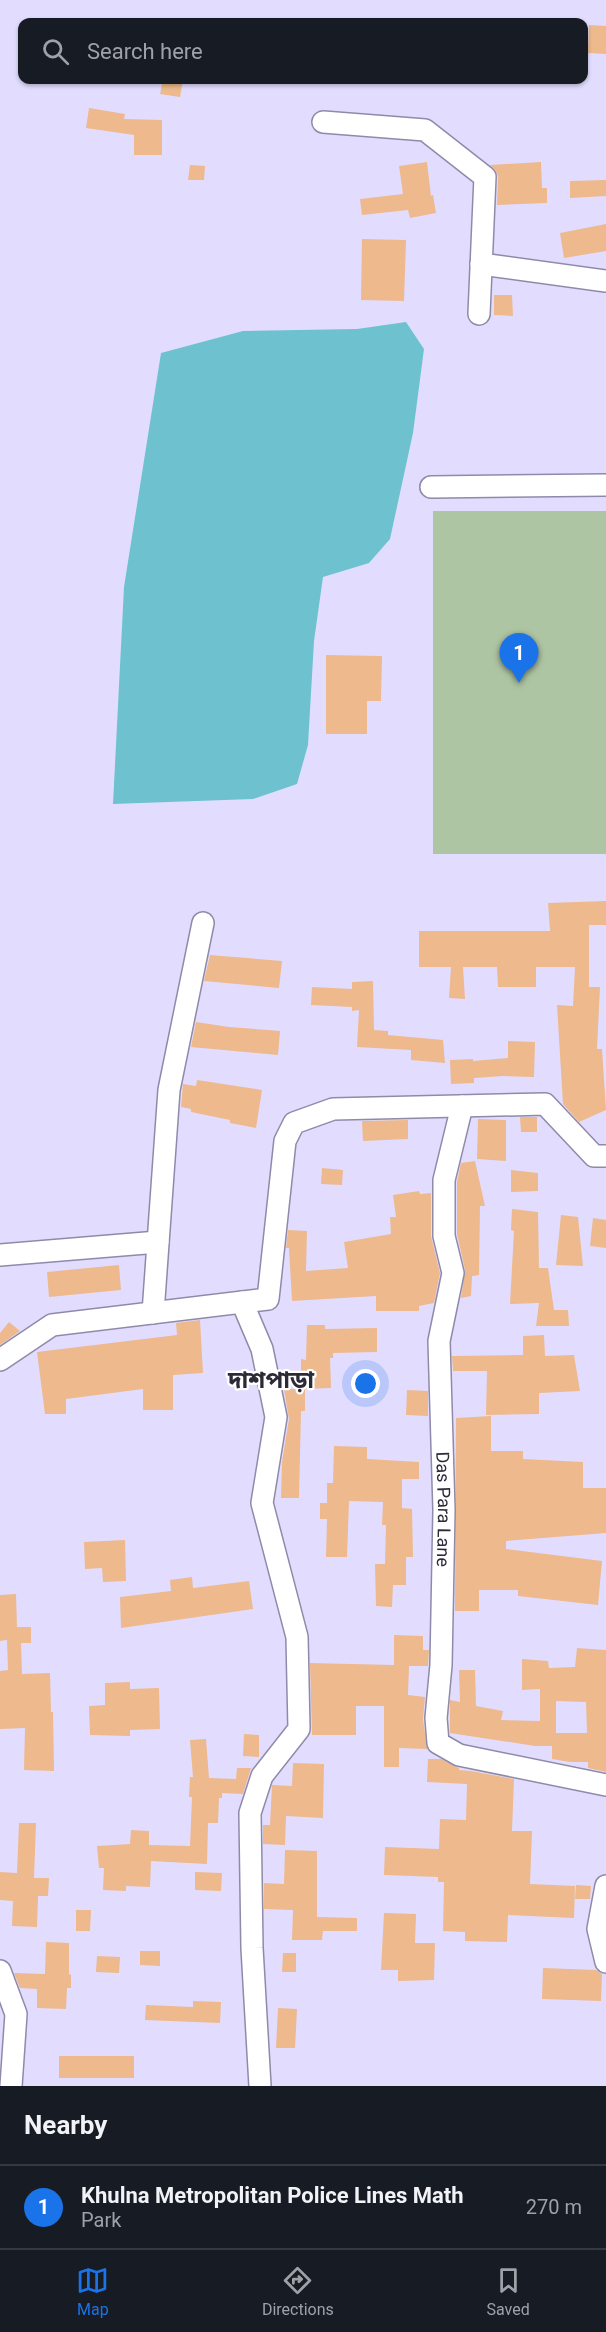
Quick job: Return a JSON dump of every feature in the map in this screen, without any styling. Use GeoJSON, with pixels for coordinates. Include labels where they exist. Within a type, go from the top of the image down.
{"type":"FeatureCollection","features":[{"type":"Feature","properties":{"kind":"street"},"geometry":{"type":"LineString","coordinates":[[323,122],[425,130],[485,177],[479,314]]}},
{"type":"Feature","properties":{"kind":"street"},"geometry":{"type":"LineString","coordinates":[[481,264],[606,281]]}},
{"type":"Feature","properties":{"kind":"street"},"geometry":{"type":"LineString","coordinates":[[431,487],[606,485]]}},
{"type":"Feature","properties":{"kind":"street"},"geometry":{"type":"LineString","coordinates":[[153,1313],[169,1090],[203,923]]}},
{"type":"Feature","properties":{"kind":"street"},"geometry":{"type":"LineString","coordinates":[[0,1360],[52,1325],[268,1299],[285,1140],[294,1123],[333,1109],[545,1104],[594,1156],[606,1156]]}},
{"type":"Feature","properties":{"kind":"street","name":"Das Para Lane"},"geometry":{"type":"LineString","coordinates":[[462,1106],[444,1180],[444,1236],[453,1273],[439,1341],[444,1510],[441,1665],[436,1718],[438,1743],[459,1755],[606,1785]]}},
{"type":"Feature","properties":{"kind":"street"},"geometry":{"type":"LineString","coordinates":[[0,1255],[158,1242]]}},
{"type":"Feature","properties":{"kind":"street"},"geometry":{"type":"LineString","coordinates":[[242,1302],[262,1349],[276,1417],[262,1503],[297,1637],[299,1729],[262,1776],[250,1813],[252,1948],[260,2086]]}},
{"type":"Feature","properties":{"kind":"street"},"geometry":{"type":"LineString","coordinates":[[606,1886],[598,1929],[606,1962]]}},
{"type":"Feature","properties":{"kind":"street"},"geometry":{"type":"LineString","coordinates":[[0,1971],[16,2014],[11,2086]]}},
{"type":"Feature","properties":{"kind":"shaded area"},"geometry":{"type":"Polygon","coordinates":[[[406,322],[424,349],[413,433],[390,539],[369,563],[323,577],[314,641],[308,745],[297,784],[253,799],[113,804],[124,587],[161,353],[243,331],[357,329],[406,322]]]}},
{"type":"Feature","properties":{"kind":"shaded area"},"geometry":{"type":"Polygon","coordinates":[[[433,511],[606,511],[606,854],[433,854],[433,511]]]}},
{"type":"Feature","properties":{"kind":"building"},"geometry":{"type":"Polygon","coordinates":[[[589,25],[606,26],[606,54],[588,53],[589,25]]]}},
{"type":"Feature","properties":{"kind":"building"},"geometry":{"type":"Polygon","coordinates":[[[162,84],[182,84],[180,97],[160,94],[162,84]]]}},
{"type":"Feature","properties":{"kind":"building"},"geometry":{"type":"Polygon","coordinates":[[[89,108],[125,114],[124,119],[162,120],[162,155],[134,155],[134,135],[86,128],[89,108]]]}},
{"type":"Feature","properties":{"kind":"building"},"geometry":{"type":"Polygon","coordinates":[[[427,162],[431,196],[433,195],[436,213],[410,218],[408,210],[362,215],[360,199],[403,194],[399,166],[427,162]]]}},
{"type":"Feature","properties":{"kind":"building"},"geometry":{"type":"Polygon","coordinates":[[[541,162],[542,188],[547,188],[547,203],[497,205],[498,177],[490,165],[541,162]]]}},
{"type":"Feature","properties":{"kind":"building"},"geometry":{"type":"Polygon","coordinates":[[[190,165],[205,166],[204,180],[188,180],[190,165]]]}},
{"type":"Feature","properties":{"kind":"building"},"geometry":{"type":"Polygon","coordinates":[[[606,180],[606,196],[570,198],[570,181],[606,180]]]}},
{"type":"Feature","properties":{"kind":"building"},"geometry":{"type":"Polygon","coordinates":[[[606,224],[606,251],[564,258],[560,233],[606,224]]]}},
{"type":"Feature","properties":{"kind":"building"},"geometry":{"type":"Polygon","coordinates":[[[362,239],[406,240],[404,301],[361,300],[362,239]]]}},
{"type":"Feature","properties":{"kind":"building"},"geometry":{"type":"Polygon","coordinates":[[[494,295],[512,295],[513,316],[494,315],[494,295]]]}},
{"type":"Feature","properties":{"kind":"building"},"geometry":{"type":"Polygon","coordinates":[[[326,655],[382,656],[381,701],[367,701],[367,734],[326,734],[326,655]]]}},
{"type":"Feature","properties":{"kind":"building"},"geometry":{"type":"Polygon","coordinates":[[[606,901],[606,925],[589,925],[589,987],[600,987],[597,1049],[602,1049],[606,1110],[579,1122],[563,1104],[557,1005],[573,1006],[575,967],[536,967],[536,987],[498,987],[497,967],[463,967],[465,999],[449,998],[451,967],[419,967],[419,931],[550,931],[548,903],[606,901]]]}},
{"type":"Feature","properties":{"kind":"building"},"geometry":{"type":"Polygon","coordinates":[[[210,955],[282,961],[279,988],[204,981],[210,955]]]}},
{"type":"Feature","properties":{"kind":"building"},"geometry":{"type":"Polygon","coordinates":[[[373,981],[374,1030],[388,1031],[388,1035],[443,1040],[445,1063],[411,1060],[411,1050],[357,1047],[359,1010],[352,1011],[352,1007],[311,1005],[312,987],[352,989],[352,982],[373,981]]]}},
{"type":"Feature","properties":{"kind":"building"},"geometry":{"type":"Polygon","coordinates":[[[196,1022],[280,1031],[278,1055],[191,1047],[196,1022]]]}},
{"type":"Feature","properties":{"kind":"building"},"geometry":{"type":"Polygon","coordinates":[[[508,1041],[535,1042],[534,1077],[474,1078],[474,1083],[451,1084],[450,1060],[508,1058],[508,1041]]]}},
{"type":"Feature","properties":{"kind":"building"},"geometry":{"type":"Polygon","coordinates":[[[197,1080],[262,1090],[256,1128],[230,1123],[230,1120],[191,1112],[191,1109],[181,1107],[183,1084],[196,1086],[197,1080]]]}},
{"type":"Feature","properties":{"kind":"building"},"geometry":{"type":"Polygon","coordinates":[[[520,1117],[537,1117],[537,1132],[521,1132],[520,1117]]]}},
{"type":"Feature","properties":{"kind":"building"},"geometry":{"type":"Polygon","coordinates":[[[478,1119],[506,1120],[506,1161],[477,1159],[478,1119]]]}},
{"type":"Feature","properties":{"kind":"building"},"geometry":{"type":"Polygon","coordinates":[[[408,1120],[408,1139],[363,1141],[362,1121],[408,1120]]]}},
{"type":"Feature","properties":{"kind":"building"},"geometry":{"type":"Polygon","coordinates":[[[475,1161],[485,1206],[480,1206],[479,1275],[472,1276],[471,1296],[461,1298],[465,1270],[457,1234],[457,1182],[461,1163],[475,1161]]]}},
{"type":"Feature","properties":{"kind":"building"},"geometry":{"type":"Polygon","coordinates":[[[322,1168],[343,1170],[342,1185],[321,1184],[322,1168]]]}},
{"type":"Feature","properties":{"kind":"building"},"geometry":{"type":"Polygon","coordinates":[[[511,1170],[538,1173],[538,1191],[511,1192],[511,1170]]]}},
{"type":"Feature","properties":{"kind":"building"},"geometry":{"type":"Polygon","coordinates":[[[419,1191],[420,1194],[431,1193],[431,1236],[440,1273],[434,1303],[419,1306],[419,1311],[376,1311],[376,1296],[292,1301],[289,1248],[286,1248],[288,1230],[307,1231],[306,1271],[348,1268],[344,1242],[391,1234],[390,1217],[396,1217],[393,1195],[419,1191]]]}},
{"type":"Feature","properties":{"kind":"building"},"geometry":{"type":"Polygon","coordinates":[[[512,1209],[538,1212],[539,1268],[548,1268],[554,1310],[568,1310],[569,1326],[536,1326],[539,1303],[510,1304],[514,1231],[511,1230],[512,1209]]]}},
{"type":"Feature","properties":{"kind":"building"},"geometry":{"type":"Polygon","coordinates":[[[561,1215],[578,1217],[583,1266],[556,1265],[561,1215]]]}},
{"type":"Feature","properties":{"kind":"building"},"geometry":{"type":"Polygon","coordinates":[[[593,1218],[606,1220],[606,1248],[590,1246],[593,1218]]]}},
{"type":"Feature","properties":{"kind":"building"},"geometry":{"type":"Polygon","coordinates":[[[119,1265],[121,1290],[49,1297],[47,1272],[119,1265]]]}},
{"type":"Feature","properties":{"kind":"building"},"geometry":{"type":"Polygon","coordinates":[[[200,1320],[203,1373],[173,1375],[173,1410],[143,1410],[143,1389],[66,1399],[66,1414],[45,1414],[37,1352],[177,1335],[176,1323],[200,1320]]]}},
{"type":"Feature","properties":{"kind":"building"},"geometry":{"type":"Polygon","coordinates":[[[9,1322],[20,1331],[0,1345],[0,1333],[9,1322]]]}},
{"type":"Feature","properties":{"kind":"building"},"geometry":{"type":"Polygon","coordinates":[[[307,1325],[325,1325],[325,1329],[377,1328],[377,1352],[333,1353],[333,1358],[330,1358],[331,1388],[301,1389],[301,1359],[306,1360],[307,1325]]]}},
{"type":"Feature","properties":{"kind":"building"},"geometry":{"type":"Polygon","coordinates":[[[544,1335],[545,1356],[574,1355],[580,1391],[539,1393],[539,1414],[486,1415],[487,1371],[453,1371],[452,1356],[523,1355],[523,1336],[544,1335]]]}},
{"type":"Feature","properties":{"kind":"building"},"geometry":{"type":"Polygon","coordinates":[[[284,1389],[305,1389],[305,1411],[301,1411],[299,1498],[281,1498],[282,1462],[289,1419],[284,1389]]]}},
{"type":"Feature","properties":{"kind":"building"},"geometry":{"type":"Polygon","coordinates":[[[407,1390],[428,1391],[428,1416],[406,1415],[407,1390]]]}},
{"type":"Feature","properties":{"kind":"building"},"geometry":{"type":"Polygon","coordinates":[[[491,1416],[491,1451],[523,1451],[523,1459],[583,1462],[583,1488],[606,1488],[606,1533],[506,1541],[506,1549],[602,1561],[598,1605],[518,1596],[518,1590],[479,1590],[479,1611],[455,1611],[456,1418],[491,1416]]]}},
{"type":"Feature","properties":{"kind":"building"},"geometry":{"type":"Polygon","coordinates":[[[334,1446],[367,1447],[367,1459],[419,1462],[419,1479],[402,1479],[402,1508],[412,1509],[413,1557],[406,1557],[406,1585],[393,1585],[392,1607],[376,1606],[375,1564],[385,1564],[386,1525],[382,1525],[383,1502],[349,1501],[347,1557],[326,1557],[327,1519],[320,1519],[320,1503],[327,1503],[327,1483],[333,1483],[334,1446]]]}},
{"type":"Feature","properties":{"kind":"building"},"geometry":{"type":"Polygon","coordinates":[[[125,1540],[126,1581],[103,1582],[102,1568],[85,1569],[84,1542],[125,1540]]]}},
{"type":"Feature","properties":{"kind":"building"},"geometry":{"type":"Polygon","coordinates":[[[192,1577],[193,1588],[249,1581],[253,1609],[121,1628],[120,1597],[171,1591],[170,1580],[192,1577]]]}},
{"type":"Feature","properties":{"kind":"building"},"geometry":{"type":"Polygon","coordinates":[[[16,1594],[17,1627],[31,1627],[31,1643],[21,1643],[22,1674],[50,1673],[54,1771],[24,1770],[25,1728],[0,1729],[0,1671],[8,1670],[7,1640],[0,1641],[0,1595],[16,1594]]]}},
{"type":"Feature","properties":{"kind":"building"},"geometry":{"type":"Polygon","coordinates":[[[394,1635],[423,1636],[423,1650],[429,1650],[428,1666],[409,1666],[408,1695],[425,1697],[423,1719],[427,1749],[399,1748],[399,1767],[384,1767],[384,1706],[356,1706],[356,1735],[312,1735],[310,1663],[394,1665],[394,1635]]]}},
{"type":"Feature","properties":{"kind":"building"},"geometry":{"type":"Polygon","coordinates":[[[577,1648],[606,1650],[606,1772],[588,1768],[588,1762],[552,1759],[552,1746],[535,1746],[450,1733],[450,1700],[460,1702],[459,1670],[475,1670],[476,1706],[503,1711],[501,1720],[540,1721],[540,1689],[522,1690],[522,1659],[548,1661],[549,1668],[575,1667],[577,1648]],[[556,1701],[556,1733],[587,1733],[586,1702],[556,1701]]]}},
{"type":"Feature","properties":{"kind":"building"},"geometry":{"type":"Polygon","coordinates":[[[130,1682],[130,1689],[159,1688],[160,1729],[130,1730],[130,1736],[90,1735],[89,1706],[105,1705],[105,1683],[130,1682]]]}},
{"type":"Feature","properties":{"kind":"building"},"geometry":{"type":"Polygon","coordinates":[[[244,1734],[259,1735],[259,1757],[243,1756],[244,1734]]]}},
{"type":"Feature","properties":{"kind":"building"},"geometry":{"type":"Polygon","coordinates":[[[206,1739],[209,1778],[236,1779],[237,1768],[251,1768],[243,1794],[222,1793],[222,1798],[219,1798],[218,1823],[208,1823],[207,1864],[151,1861],[150,1887],[126,1886],[126,1891],[103,1890],[104,1868],[99,1868],[97,1846],[130,1844],[131,1830],[149,1831],[149,1845],[190,1846],[192,1797],[189,1797],[190,1777],[193,1777],[190,1740],[206,1739]]]}},
{"type":"Feature","properties":{"kind":"building"},"geometry":{"type":"Polygon","coordinates":[[[428,1759],[441,1759],[459,1770],[514,1779],[512,1831],[532,1831],[530,1884],[575,1886],[574,1918],[508,1915],[507,1942],[465,1941],[465,1932],[443,1931],[444,1882],[438,1882],[438,1877],[384,1875],[385,1847],[439,1849],[440,1819],[466,1820],[467,1784],[427,1782],[428,1759]]]}},
{"type":"Feature","properties":{"kind":"building"},"geometry":{"type":"Polygon","coordinates":[[[293,1763],[324,1764],[323,1818],[286,1816],[285,1845],[263,1844],[263,1825],[270,1825],[272,1785],[292,1786],[293,1763]]]}},
{"type":"Feature","properties":{"kind":"building"},"geometry":{"type":"Polygon","coordinates":[[[19,1823],[36,1823],[34,1878],[49,1878],[48,1896],[38,1896],[37,1927],[12,1926],[13,1901],[0,1900],[0,1872],[17,1873],[19,1823]]]}},
{"type":"Feature","properties":{"kind":"building"},"geometry":{"type":"Polygon","coordinates":[[[285,1850],[317,1851],[317,1917],[357,1918],[357,1931],[323,1931],[322,1940],[292,1940],[293,1910],[264,1909],[264,1883],[284,1884],[285,1850]]]}},
{"type":"Feature","properties":{"kind":"building"},"geometry":{"type":"Polygon","coordinates":[[[195,1872],[222,1873],[221,1891],[195,1890],[195,1872]]]}},
{"type":"Feature","properties":{"kind":"building"},"geometry":{"type":"Polygon","coordinates":[[[576,1885],[591,1886],[590,1899],[575,1899],[576,1885]]]}},
{"type":"Feature","properties":{"kind":"building"},"geometry":{"type":"Polygon","coordinates":[[[76,1910],[91,1910],[90,1931],[76,1931],[76,1910]]]}},
{"type":"Feature","properties":{"kind":"building"},"geometry":{"type":"Polygon","coordinates":[[[384,1913],[416,1914],[415,1943],[435,1943],[434,1980],[398,1981],[398,1970],[381,1970],[384,1913]]]}},
{"type":"Feature","properties":{"kind":"building"},"geometry":{"type":"Polygon","coordinates":[[[46,1942],[69,1943],[71,1988],[67,1988],[66,2009],[37,2008],[37,1989],[20,1988],[14,1973],[45,1974],[46,1942]]]}},
{"type":"Feature","properties":{"kind":"building"},"geometry":{"type":"Polygon","coordinates":[[[140,1951],[160,1951],[160,1966],[140,1965],[140,1951]]]}},
{"type":"Feature","properties":{"kind":"building"},"geometry":{"type":"Polygon","coordinates":[[[283,1953],[296,1953],[296,1972],[282,1972],[283,1953]]]}},
{"type":"Feature","properties":{"kind":"building"},"geometry":{"type":"Polygon","coordinates":[[[97,1956],[120,1957],[119,1973],[96,1972],[97,1956]]]}},
{"type":"Feature","properties":{"kind":"building"},"geometry":{"type":"Polygon","coordinates":[[[543,1968],[596,1970],[602,1974],[601,2001],[542,1999],[543,1968]]]}},
{"type":"Feature","properties":{"kind":"building"},"geometry":{"type":"Polygon","coordinates":[[[193,2001],[221,2002],[220,2023],[145,2020],[146,2005],[193,2007],[193,2001]]]}},
{"type":"Feature","properties":{"kind":"building"},"geometry":{"type":"Polygon","coordinates":[[[278,2008],[297,2009],[295,2048],[276,2048],[278,2008]]]}},
{"type":"Feature","properties":{"kind":"building"},"geometry":{"type":"Polygon","coordinates":[[[59,2056],[134,2056],[134,2078],[59,2078],[59,2056]]]}},
{"type":"Feature","properties":{"kind":"place","name":"Khulna Metropolitan Police Lines Math"},"geometry":{"type":"Point","coordinates":[519,683]}},
{"type":"Feature","properties":{"kind":"district","name":"দাশপাড়া"},"geometry":{"type":"Point","coordinates":[271,1380]}}]}
